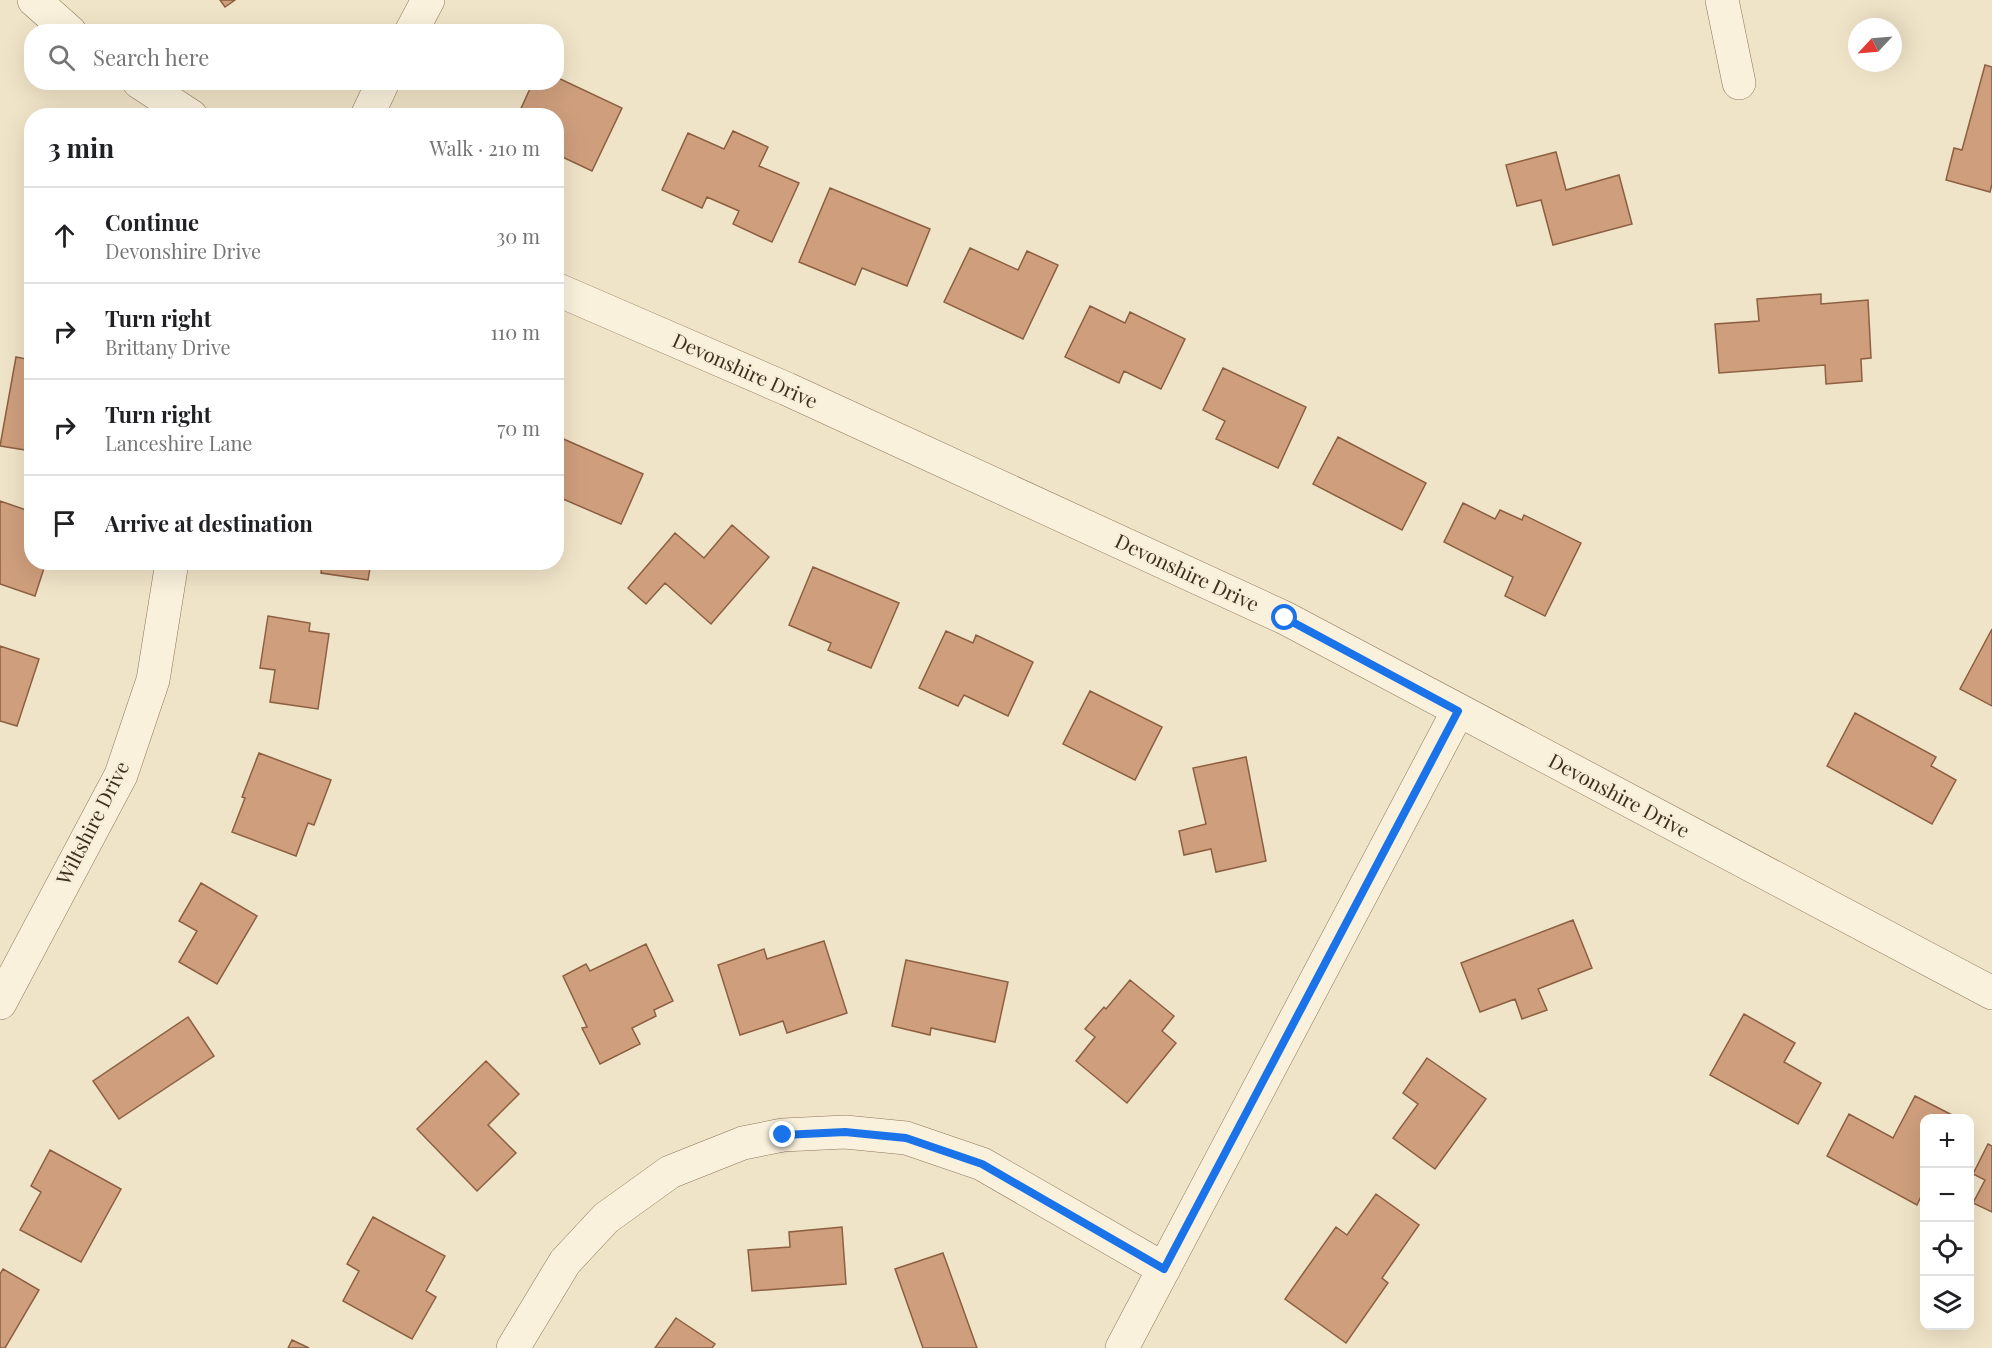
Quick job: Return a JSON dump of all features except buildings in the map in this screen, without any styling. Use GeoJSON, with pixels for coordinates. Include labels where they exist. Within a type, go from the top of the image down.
{"type":"FeatureCollection","features":[{"type":"Feature","properties":{"kind":"street"},"geometry":{"type":"LineString","coordinates":[[34,0],[61,24]]}},
{"type":"Feature","properties":{"kind":"street"},"geometry":{"type":"LineString","coordinates":[[415,24],[428,0]]}},
{"type":"Feature","properties":{"kind":"street"},"geometry":{"type":"LineString","coordinates":[[1722,0],[1739,82]]}},
{"type":"Feature","properties":{"kind":"street"},"geometry":{"type":"LineString","coordinates":[[151,90],[179,108]]}},
{"type":"Feature","properties":{"kind":"street"},"geometry":{"type":"LineString","coordinates":[[371,108],[379,90]]}},
{"type":"Feature","properties":{"kind":"street","name":"Devonshire Drive"},"geometry":{"type":"LineString","coordinates":[[564,292],[787,389],[1274,613],[1458,711],[1989,985]]}},
{"type":"Feature","properties":{"kind":"street","name":"Wiltshire Drive"},"geometry":{"type":"LineString","coordinates":[[0,1003],[121,775],[153,680],[171,570]]}},
{"type":"Feature","properties":{"kind":"street"},"geometry":{"type":"LineString","coordinates":[[1122,1348],[1458,711]]}},
{"type":"Feature","properties":{"kind":"street"},"geometry":{"type":"LineString","coordinates":[[513,1348],[565,1262],[606,1218],[670,1172],[743,1143],[783,1135],[845,1132],[906,1138],[982,1164],[1164,1269]]}},
{"type":"Feature","properties":{"kind":"route"},"geometry":{"type":"LineString","coordinates":[[783,1135],[845,1132],[906,1138],[982,1164],[1164,1269],[1458,711],[1285,618]]}}]}
